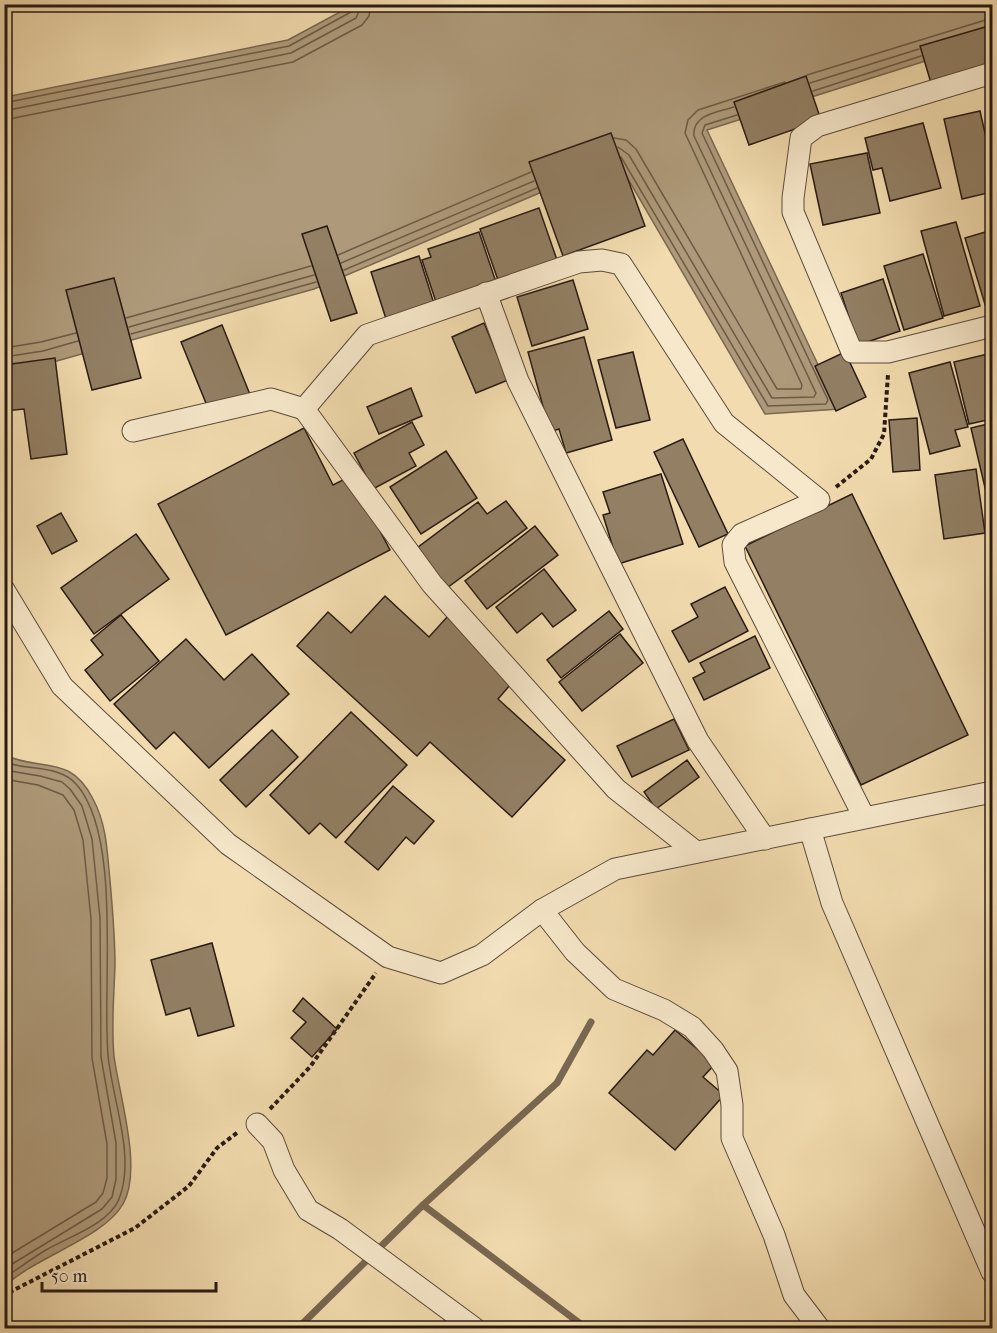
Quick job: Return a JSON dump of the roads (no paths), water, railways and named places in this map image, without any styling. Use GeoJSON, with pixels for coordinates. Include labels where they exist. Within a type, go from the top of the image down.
{"type":"FeatureCollection","features":[{"type":"Feature","properties":{"kind":"street"},"geometry":{"type":"LineString","coordinates":[[993,72],[817,126],[801,138],[793,198],[793,212],[852,352],[888,352],[993,326]]}},
{"type":"Feature","properties":{"kind":"street"},"geometry":{"type":"LineString","coordinates":[[304,409],[367,335],[579,262],[602,260],[621,264],[724,423],[819,500],[742,534],[734,545],[735,562],[864,817]]}},
{"type":"Feature","properties":{"kind":"street"},"geometry":{"type":"LineString","coordinates":[[486,293],[518,381],[698,741],[765,839]]}},
{"type":"Feature","properties":{"kind":"street"},"geometry":{"type":"LineString","coordinates":[[134,431],[271,399],[304,409],[440,593],[616,789],[696,852]]}},
{"type":"Feature","properties":{"kind":"street"},"geometry":{"type":"LineString","coordinates":[[4,590],[62,686],[228,844],[388,957],[441,972],[483,955],[542,910],[615,869],[993,792]]}},
{"type":"Feature","properties":{"kind":"street"},"geometry":{"type":"LineString","coordinates":[[810,829],[832,903],[993,1272]]}},
{"type":"Feature","properties":{"kind":"street"},"geometry":{"type":"LineString","coordinates":[[542,910],[574,952],[614,990],[664,1010],[692,1027],[723,1064],[727,1071],[732,1104],[732,1138],[774,1235],[794,1294],[819,1329]]}},
{"type":"Feature","properties":{"kind":"street"},"geometry":{"type":"LineString","coordinates":[[257,1124],[273,1142],[284,1170],[308,1210],[340,1229],[474,1329]]}},
{"type":"Feature","properties":{"kind":"water"},"geometry":{"type":"Polygon","coordinates":[[[353,5],[992,5],[992,40],[707,130],[839,409],[765,414],[617,160],[314,289],[46,364],[5,370],[5,97],[288,40],[353,5]]]}},
{"type":"Feature","properties":{"kind":"water"},"geometry":{"type":"Polygon","coordinates":[[[5,755],[30,763],[54,766],[74,775],[93,799],[100,816],[105,834],[114,929],[114,1056],[128,1132],[131,1172],[129,1189],[123,1204],[114,1216],[101,1227],[33,1266],[5,1286],[5,755]]]}},
{"type":"Feature","properties":{"kind":"waterway"},"geometry":{"type":"LineString","coordinates":[[298,1328],[423,1205],[557,1083],[591,1022]]}},
{"type":"Feature","properties":{"kind":"waterway"},"geometry":{"type":"LineString","coordinates":[[423,1205],[586,1328]]}}]}
